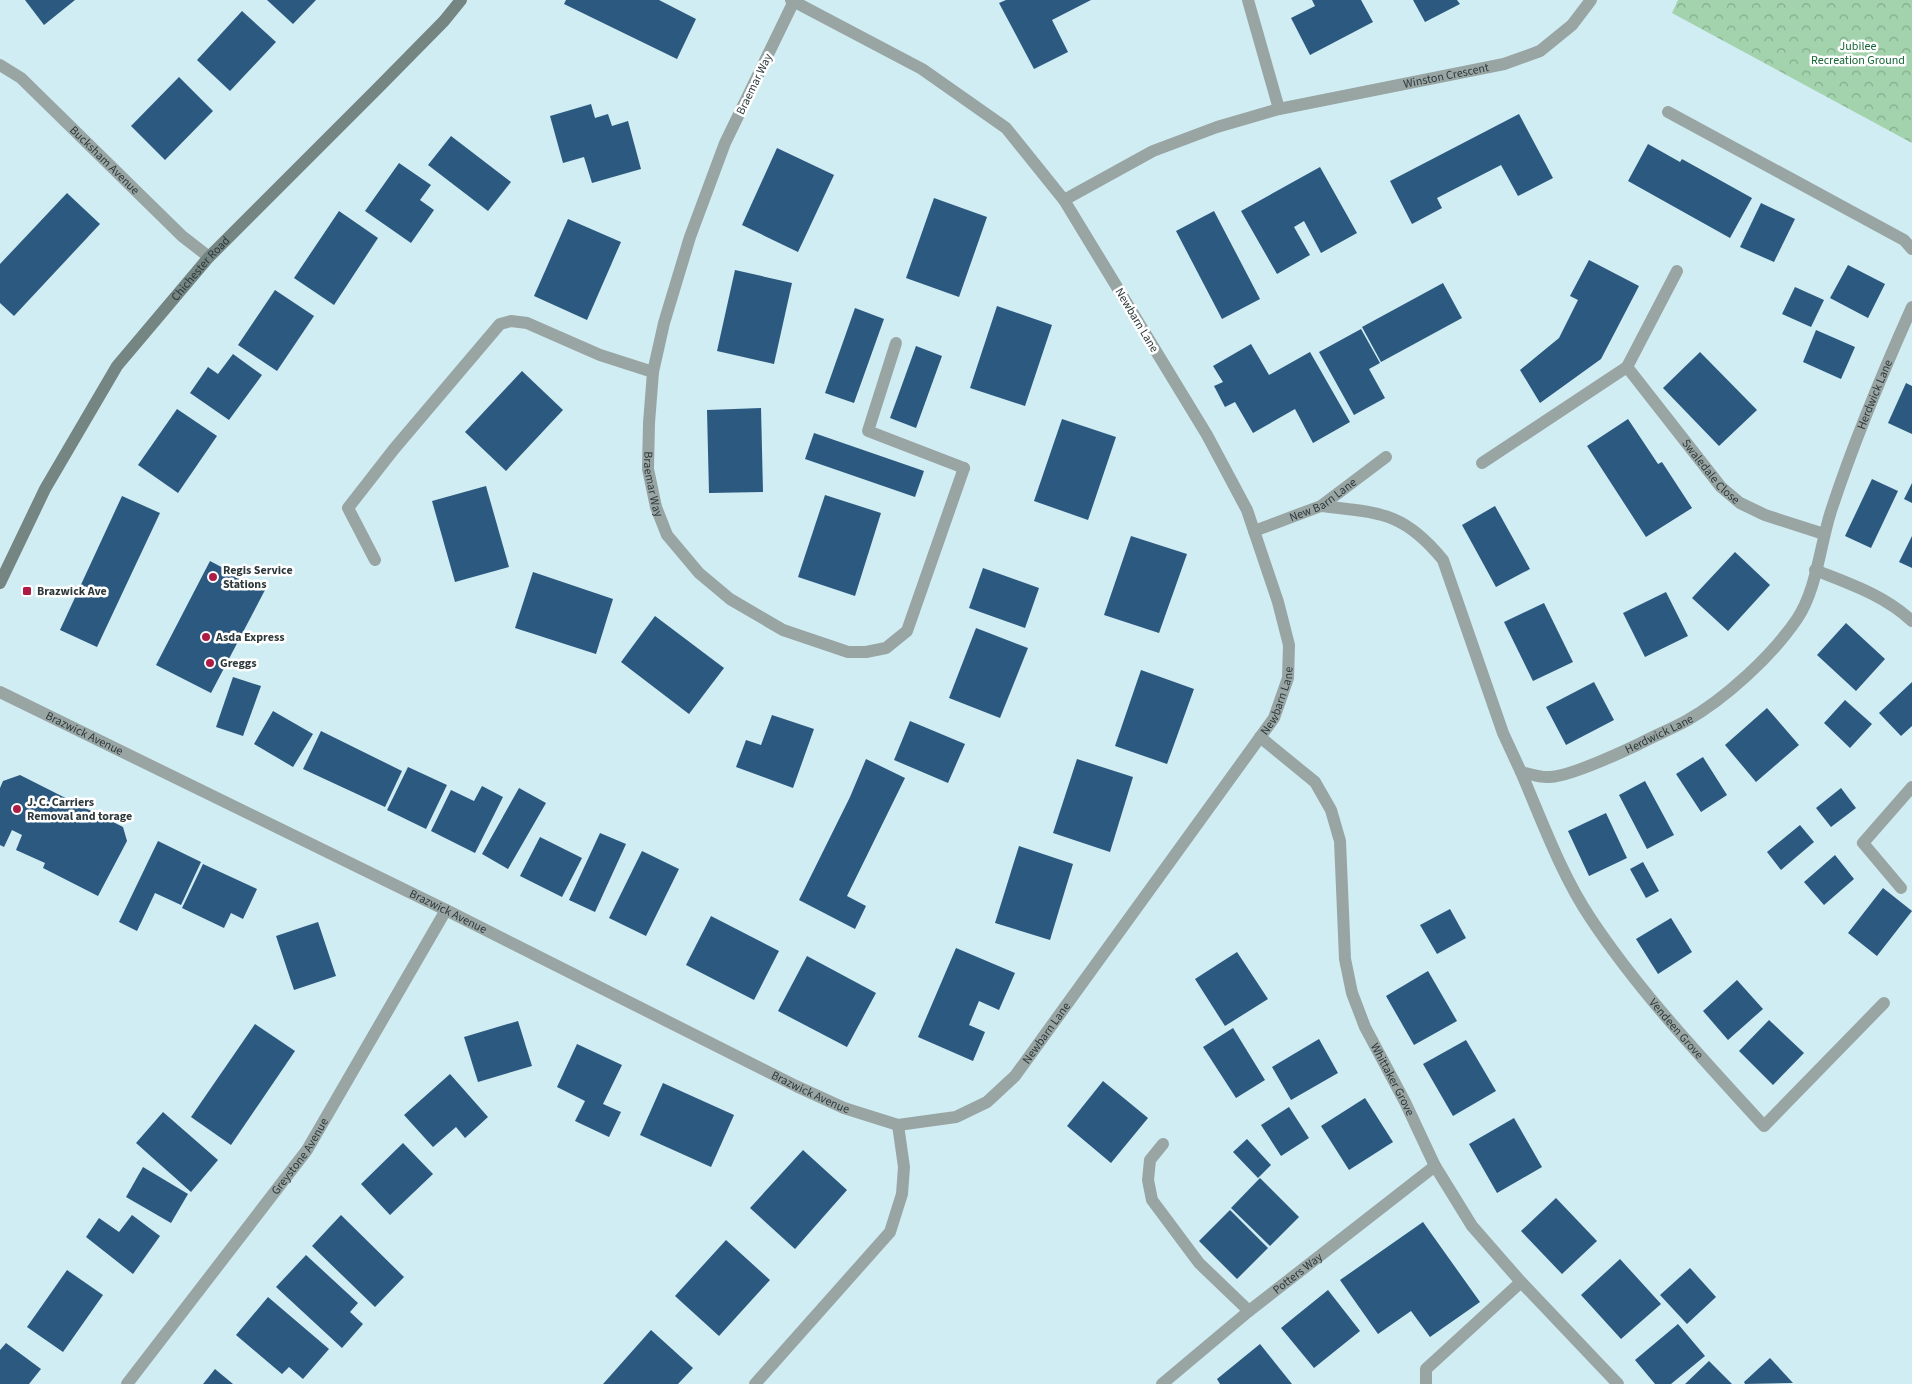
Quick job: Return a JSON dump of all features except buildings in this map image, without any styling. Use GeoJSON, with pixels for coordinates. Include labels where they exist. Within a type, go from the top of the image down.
{"type":"FeatureCollection","features":[{"type":"Feature","properties":{"kind":"main road","name":"Chichester Road"},"geometry":{"type":"LineString","coordinates":[[0,583],[46,489],[117,366],[209,257],[378,89],[444,20],[460,0]]}},
{"type":"Feature","properties":{"kind":"street"},"geometry":{"type":"LineString","coordinates":[[1248,0],[1279,109]]}},
{"type":"Feature","properties":{"kind":"street","name":"Winston Crescent"},"geometry":{"type":"LineString","coordinates":[[1064,200],[1153,151],[1217,127],[1279,109],[1494,66],[1531,55],[1540,51],[1572,25],[1591,0]]}},
{"type":"Feature","properties":{"kind":"street","name":"Newbarn Lane"},"geometry":{"type":"LineString","coordinates":[[793,1],[922,69],[1006,128],[1064,200],[1207,435],[1247,510],[1278,602],[1289,645],[1288,678],[1274,718],[1015,1076],[988,1102],[956,1118],[898,1124]]}},
{"type":"Feature","properties":{"kind":"street","name":"Braemar Way"},"geometry":{"type":"LineString","coordinates":[[793,1],[725,143],[690,237],[664,323],[653,372],[648,423],[648,469],[656,507],[667,535],[699,573],[730,598],[783,630],[848,652],[866,652],[886,648],[907,631],[964,468],[868,431],[896,343]]}},
{"type":"Feature","properties":{"kind":"street","name":"Bucksham Avenue"},"geometry":{"type":"LineString","coordinates":[[0,65],[21,78],[182,236],[209,257]]}},
{"type":"Feature","properties":{"kind":"street"},"geometry":{"type":"LineString","coordinates":[[1668,112],[1904,240],[1912,249]]}},
{"type":"Feature","properties":{"kind":"street"},"geometry":{"type":"LineString","coordinates":[[1482,463],[1627,367],[1678,271]]}},
{"type":"Feature","properties":{"kind":"street","name":"Herdwick Lane"},"geometry":{"type":"LineString","coordinates":[[1521,772],[1541,777],[1564,774],[1621,753],[1687,720],[1711,705],[1752,670],[1781,641],[1798,617],[1811,590],[1824,534],[1842,480],[1879,381],[1912,307]]}},
{"type":"Feature","properties":{"kind":"street"},"geometry":{"type":"LineString","coordinates":[[374,560],[348,508],[394,449],[500,324],[511,321],[527,323],[600,355],[653,372]]}},
{"type":"Feature","properties":{"kind":"street","name":"Swaledale Close"},"geometry":{"type":"LineString","coordinates":[[1627,367],[1721,487],[1740,504],[1765,515],[1824,534]]}},
{"type":"Feature","properties":{"kind":"street","name":"New Barn Lane"},"geometry":{"type":"LineString","coordinates":[[1254,531],[1320,506],[1386,457]]}},
{"type":"Feature","properties":{"kind":"street"},"geometry":{"type":"LineString","coordinates":[[1320,506],[1380,514],[1398,520],[1428,542],[1443,560],[1503,733],[1521,772]]}},
{"type":"Feature","properties":{"kind":"street"},"geometry":{"type":"LineString","coordinates":[[1815,570],[1881,597],[1899,609],[1912,621]]}},
{"type":"Feature","properties":{"kind":"street","name":"Brazwick Avenue"},"geometry":{"type":"LineString","coordinates":[[0,692],[446,910],[796,1086],[844,1108],[898,1124]]}},
{"type":"Feature","properties":{"kind":"street","name":"Whittaker Grove"},"geometry":{"type":"LineString","coordinates":[[1260,737],[1315,782],[1331,810],[1340,841],[1345,959],[1352,993],[1366,1027],[1405,1102],[1435,1166],[1472,1226],[1521,1282],[1618,1384]]}},
{"type":"Feature","properties":{"kind":"street","name":"Vendeen Grove"},"geometry":{"type":"LineString","coordinates":[[1521,772],[1570,884],[1590,918],[1632,978],[1764,1126],[1884,1003]]}},
{"type":"Feature","properties":{"kind":"street"},"geometry":{"type":"LineString","coordinates":[[1900,888],[1863,843],[1912,787]]}},
{"type":"Feature","properties":{"kind":"street","name":"Greystone Avenue"},"geometry":{"type":"LineString","coordinates":[[127,1384],[307,1150],[446,910]]}},
{"type":"Feature","properties":{"kind":"street"},"geometry":{"type":"LineString","coordinates":[[755,1384],[890,1232],[902,1194],[904,1167],[898,1124]]}},
{"type":"Feature","properties":{"kind":"street"},"geometry":{"type":"LineString","coordinates":[[1163,1144],[1150,1160],[1148,1180],[1152,1200],[1200,1263],[1250,1311]]}},
{"type":"Feature","properties":{"kind":"street","name":"Potters Way"},"geometry":{"type":"LineString","coordinates":[[1162,1384],[1250,1311],[1435,1166]]}},
{"type":"Feature","properties":{"kind":"street"},"geometry":{"type":"LineString","coordinates":[[1426,1384],[1426,1369],[1521,1282]]}},
{"type":"Feature","properties":{"kind":"green space","name":"Jubilee Recreation Ground"},"geometry":{"type":"Polygon","coordinates":[[[1678,0],[1912,0],[1912,143],[1672,13],[1678,0]]]}},
{"type":"Feature","properties":{"kind":"place","name":"Regis Service Stations"},"geometry":{"type":"Point","coordinates":[213,577]}},
{"type":"Feature","properties":{"kind":"place","name":"Brazwick Ave"},"geometry":{"type":"Point","coordinates":[27,591]}},
{"type":"Feature","properties":{"kind":"place","name":"Asda Express"},"geometry":{"type":"Point","coordinates":[206,637]}},
{"type":"Feature","properties":{"kind":"place","name":"Greggs"},"geometry":{"type":"Point","coordinates":[210,663]}},
{"type":"Feature","properties":{"kind":"place","name":"J. C. Carriers Removal and torage"},"geometry":{"type":"Point","coordinates":[17,809]}}]}
